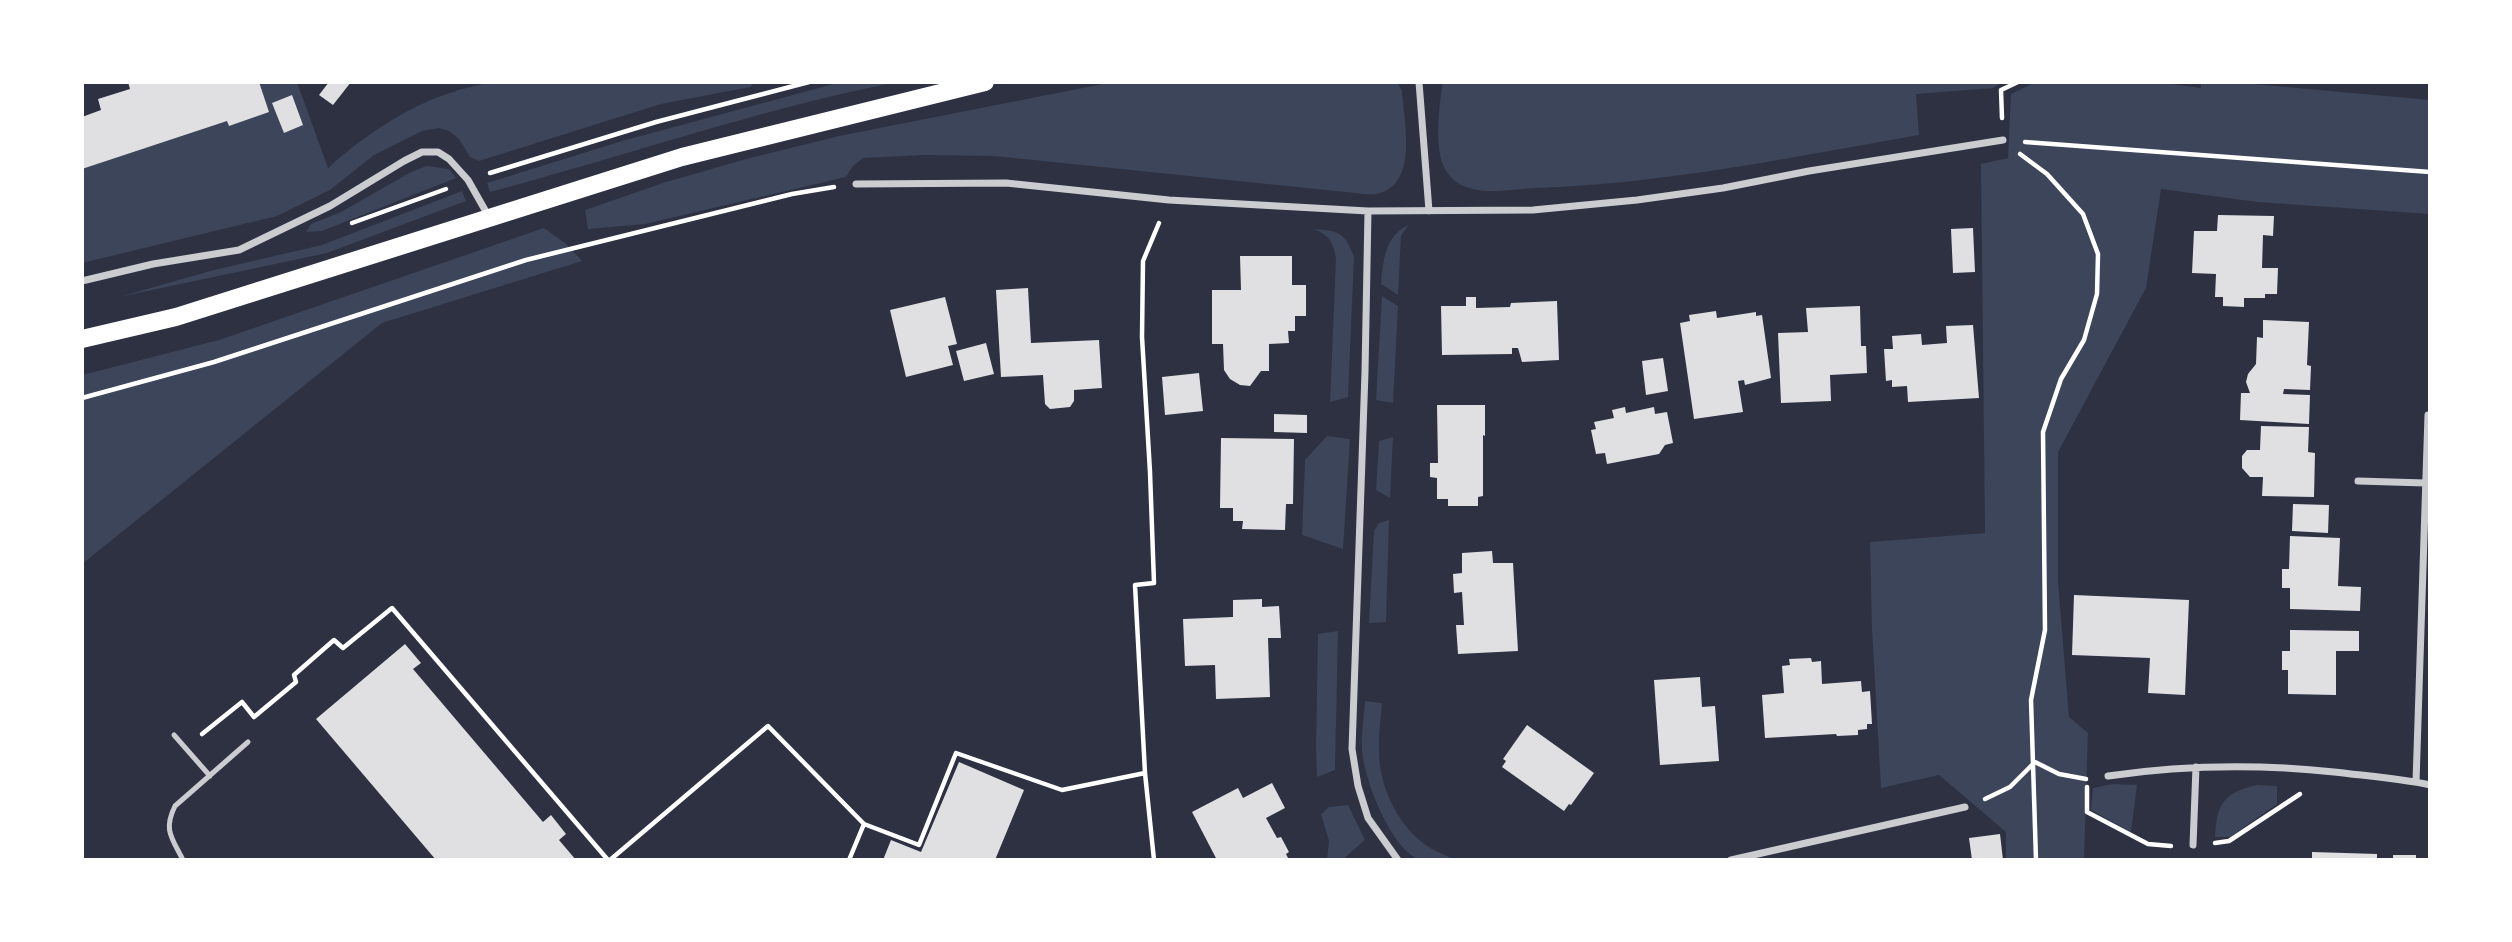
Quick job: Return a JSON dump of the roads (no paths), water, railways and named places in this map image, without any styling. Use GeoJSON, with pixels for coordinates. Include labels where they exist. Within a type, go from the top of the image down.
{"type":"FeatureCollection","features":[{"type":"Feature","properties":{"kind":"main road"},"geometry":{"type":"LineString","coordinates":[[82,339],[176,317],[682,158],[985,82]]}},
{"type":"Feature","properties":{"kind":"street"},"geometry":{"type":"LineString","coordinates":[[1419,82],[1429,211]]}},
{"type":"Feature","properties":{"kind":"street"},"geometry":{"type":"LineString","coordinates":[[856,184],[1006,183],[1169,200],[1368,211],[1533,210],[1637,201],[2003,140]]}},
{"type":"Feature","properties":{"kind":"street"},"geometry":{"type":"LineString","coordinates":[[82,281],[174,260],[239,250],[330,206],[422,152],[438,152],[449,159],[468,180],[489,217]]}},
{"type":"Feature","properties":{"kind":"street"},"geometry":{"type":"LineString","coordinates":[[1368,211],[1365,386],[1352,749],[1367,818],[1398,860]]}},
{"type":"Feature","properties":{"kind":"street"},"geometry":{"type":"LineString","coordinates":[[2416,782],[2428,415]]}},
{"type":"Feature","properties":{"kind":"street"},"geometry":{"type":"LineString","coordinates":[[2358,481],[2425,483]]}},
{"type":"Feature","properties":{"kind":"street"},"geometry":{"type":"LineString","coordinates":[[2108,776],[2162,768],[2256,765],[2430,785]]}},
{"type":"Feature","properties":{"kind":"street"},"geometry":{"type":"LineString","coordinates":[[2193,845],[2196,768]]}},
{"type":"Feature","properties":{"kind":"street"},"geometry":{"type":"LineString","coordinates":[[1731,860],[1965,807]]}},
{"type":"Feature","properties":{"kind":"lane"},"geometry":{"type":"LineString","coordinates":[[174,735],[210,776]]}},
{"type":"Feature","properties":{"kind":"lane"},"geometry":{"type":"LineString","coordinates":[[183,860],[168,830],[169,818],[175,806],[248,742]]}}]}
